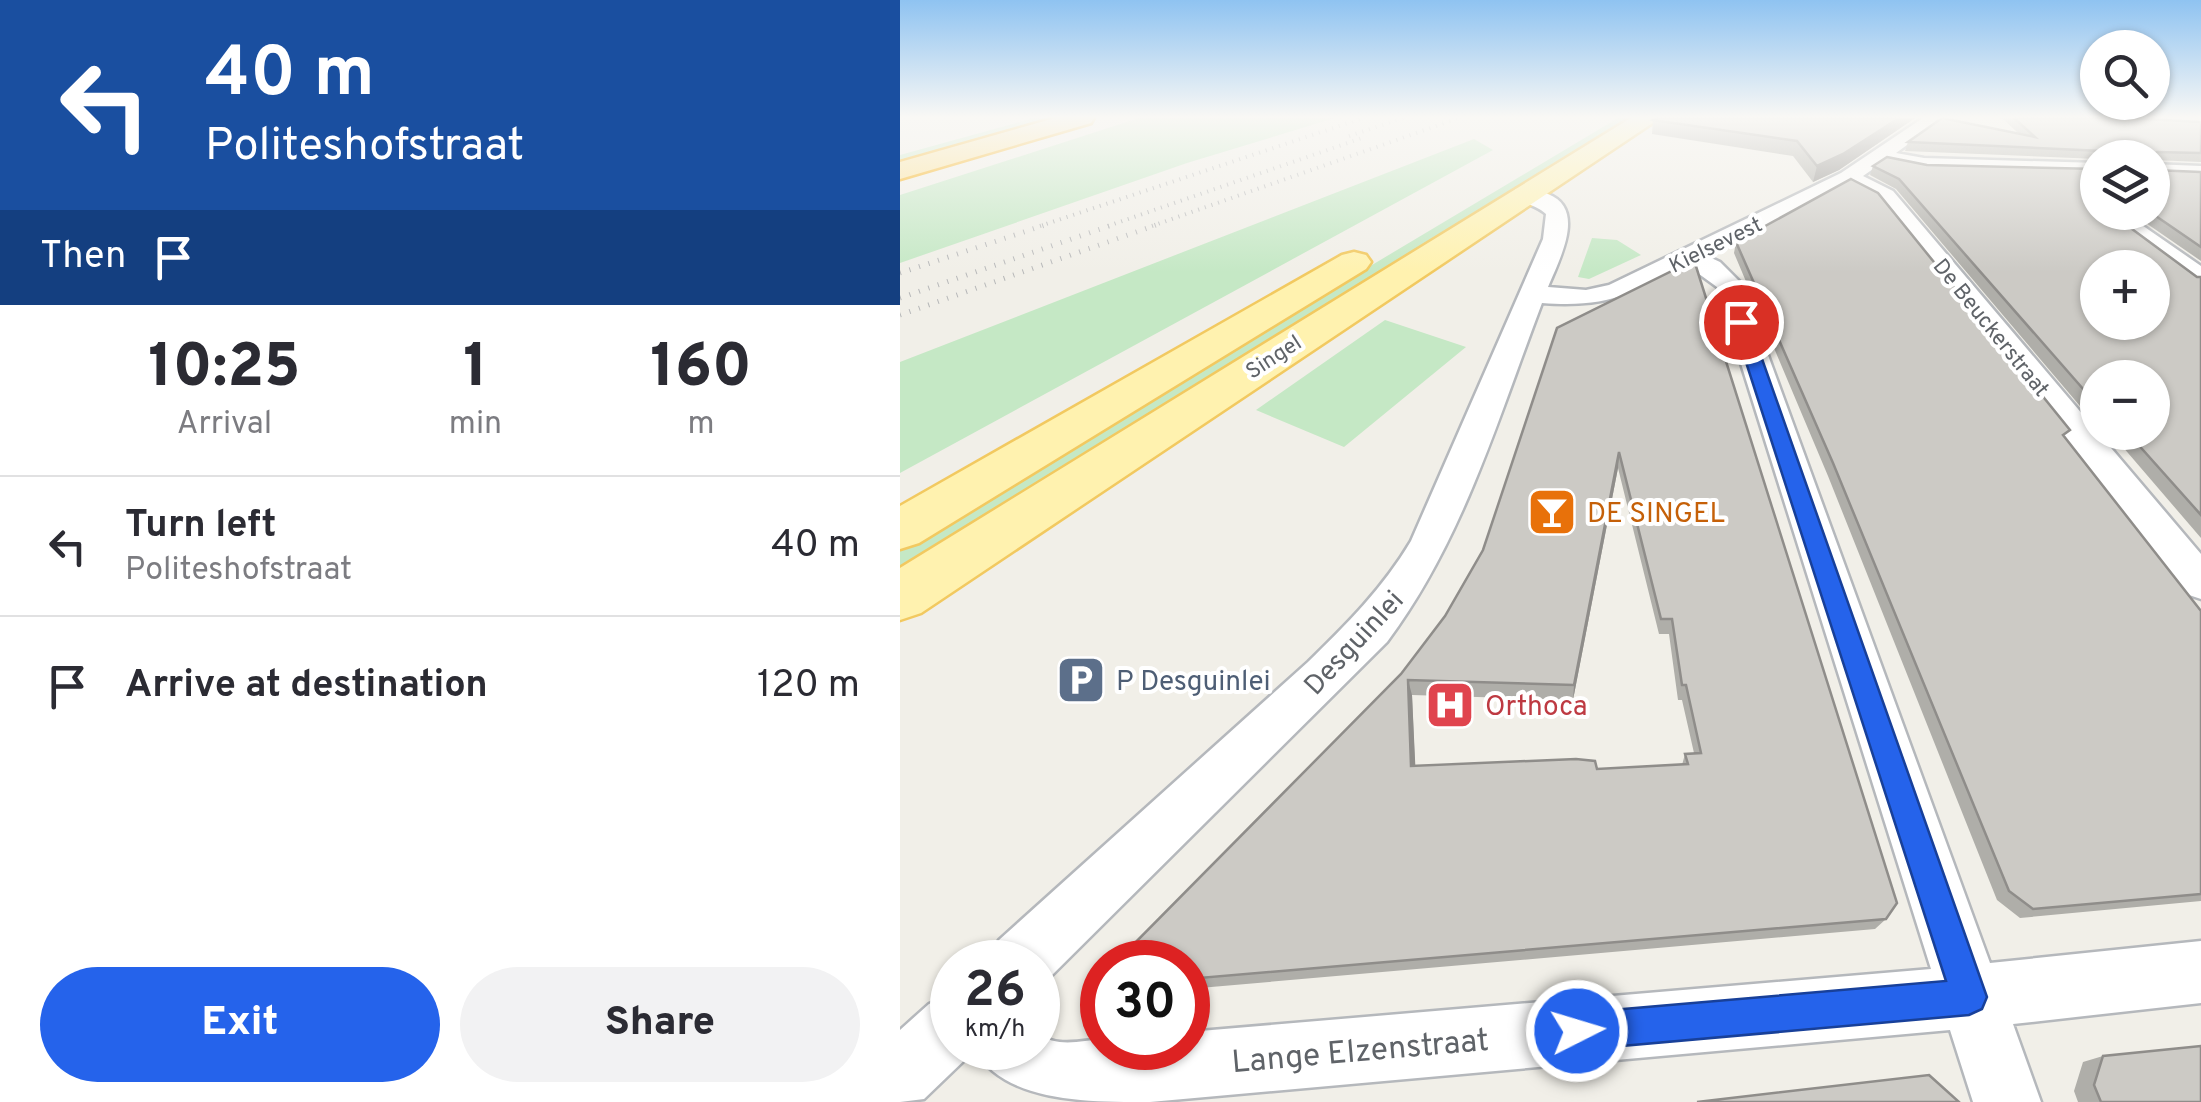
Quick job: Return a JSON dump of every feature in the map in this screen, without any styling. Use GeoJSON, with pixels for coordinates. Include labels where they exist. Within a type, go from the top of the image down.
{"type":"FeatureCollection","features":[{"type":"Feature","properties":{"kind":"main road","name":"Singel"},"geometry":{"type":"LineString","coordinates":[[900,530],[1516,169]]}},
{"type":"Feature","properties":{"kind":"main road","name":"Singel"},"geometry":{"type":"LineString","coordinates":[[900,597],[1564,169]]}},
{"type":"Feature","properties":{"kind":"street","name":"Kielsevest"},"geometry":{"type":"LineString","coordinates":[[1532,294],[1602,296],[1689,257],[1861,169]]}},
{"type":"Feature","properties":{"kind":"street"},"geometry":{"type":"LineString","coordinates":[[2045,169],[2080,194]]}},
{"type":"Feature","properties":{"kind":"street"},"geometry":{"type":"LineString","coordinates":[[2170,171],[2201,172]]}},
{"type":"Feature","properties":{"kind":"street","name":"De Beuckerstraat"},"geometry":{"type":"LineString","coordinates":[[1848,178],[1885,196],[2201,583]]}},
{"type":"Feature","properties":{"kind":"street","name":"Desguinlei"},"geometry":{"type":"LineString","coordinates":[[1044,940],[1372,629],[1406,585],[1447,508],[1559,222],[1557,213],[1546,201],[1524,194]]}},
{"type":"Feature","properties":{"kind":"street"},"geometry":{"type":"LineString","coordinates":[[2133,230],[2201,278]]}},
{"type":"Feature","properties":{"kind":"street"},"geometry":{"type":"LineString","coordinates":[[1689,257],[1711,267],[1728,284],[2007,1102]]}},
{"type":"Feature","properties":{"kind":"street","name":"Lange Elzenstraat"},"geometry":{"type":"LineString","coordinates":[[1030,1070],[1039,1075],[1066,1076],[1969,997],[2201,972]]}},
{"type":"Feature","properties":{"kind":"street"},"geometry":{"type":"LineString","coordinates":[[900,1076],[930,1048]]}},
{"type":"Feature","properties":{"kind":"green space"},"geometry":{"type":"Polygon","coordinates":[[[979,169],[1169,169],[900,263],[900,195],[979,169]]]}},
{"type":"Feature","properties":{"kind":"green space"},"geometry":{"type":"Polygon","coordinates":[[[1396,169],[1457,169],[900,473],[900,362],[1396,169]]]}},
{"type":"Feature","properties":{"kind":"green space"},"geometry":{"type":"Polygon","coordinates":[[[1532,169],[1551,169],[900,576],[900,547],[1532,169]]]}},
{"type":"Feature","properties":{"kind":"green space"},"geometry":{"type":"Polygon","coordinates":[[[1592,238],[1617,240],[1641,255],[1589,279],[1578,277],[1592,238]]]}},
{"type":"Feature","properties":{"kind":"green space"},"geometry":{"type":"Polygon","coordinates":[[[1385,320],[1466,347],[1344,447],[1256,410],[1385,320]]]}},
{"type":"Feature","properties":{"kind":"building"},"geometry":{"type":"Polygon","coordinates":[[[1880,169],[2080,169],[2080,230],[2133,230],[2160,250],[2080,250],[2080,340],[2170,340],[2170,257],[2201,277],[2201,515],[2143,450],[2170,450],[2170,360],[2080,360],[2080,385],[1899,179],[1880,169]]]}},
{"type":"Feature","properties":{"kind":"building"},"geometry":{"type":"Polygon","coordinates":[[[2170,171],[2201,172],[2201,247],[2170,226],[2170,171]]]}},
{"type":"Feature","properties":{"kind":"building"},"geometry":{"type":"Polygon","coordinates":[[[1851,179],[1878,193],[2070,430],[2063,435],[2201,611],[2201,894],[2033,909],[2009,891],[1833,463],[1736,242],[1851,179]]]}},
{"type":"Feature","properties":{"kind":"building"},"geometry":{"type":"Polygon","coordinates":[[[1694,260],[1897,903],[1886,919],[1210,977],[1210,940],[1138,940],[1401,674],[1445,616],[1483,550],[1557,328],[1694,260]],[[1619,452],[1574,685],[1408,680],[1411,766],[1576,759],[1595,761],[1597,769],[1688,764],[1685,754],[1701,753],[1686,685],[1682,685],[1672,619],[1661,619],[1619,452]]]}},
{"type":"Feature","properties":{"kind":"building"},"geometry":{"type":"Polygon","coordinates":[[[2201,1046],[2201,1102],[2101,1102],[2094,1085],[2103,1056],[2201,1046]]]}},
{"type":"Feature","properties":{"kind":"building"},"geometry":{"type":"Polygon","coordinates":[[[1929,1075],[1959,1102],[1697,1102],[1929,1075]]]}},
{"type":"Feature","properties":{"kind":"railway"},"geometry":{"type":"LineString","coordinates":[[1040,226],[1209,169]]}},
{"type":"Feature","properties":{"kind":"railway"},"geometry":{"type":"LineString","coordinates":[[1108,226],[1271,169]]}},
{"type":"Feature","properties":{"kind":"railway"},"geometry":{"type":"LineString","coordinates":[[1152,226],[1313,169]]}},
{"type":"Feature","properties":{"kind":"railway"},"geometry":{"type":"LineString","coordinates":[[900,273],[1048,224]]}},
{"type":"Feature","properties":{"kind":"railway"},"geometry":{"type":"LineString","coordinates":[[900,298],[1115,224]]}},
{"type":"Feature","properties":{"kind":"railway"},"geometry":{"type":"LineString","coordinates":[[900,315],[1159,224]]}},
{"type":"Feature","properties":{"kind":"place","name":"DE SINGEL"},"geometry":{"type":"Point","coordinates":[1552,512]}},
{"type":"Feature","properties":{"kind":"place","name":"P Desguinlei"},"geometry":{"type":"Point","coordinates":[1081,680]}},
{"type":"Feature","properties":{"kind":"place","name":"Orthoca"},"geometry":{"type":"Point","coordinates":[1450,705]}},
{"type":"Feature","properties":{"kind":"route"},"geometry":{"type":"LineString","coordinates":[[1577,1031],[1969,997],[1741,322]]}}]}
